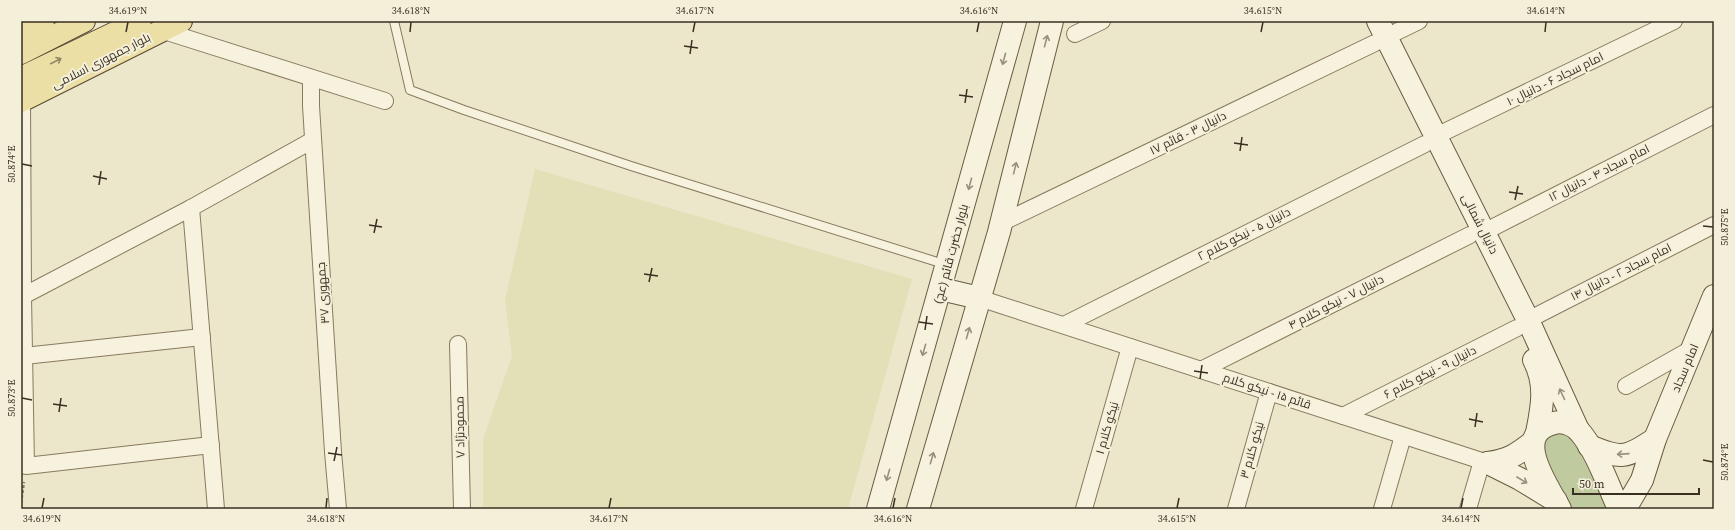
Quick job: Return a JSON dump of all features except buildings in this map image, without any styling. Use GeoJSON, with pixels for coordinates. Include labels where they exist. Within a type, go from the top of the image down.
{"type":"FeatureCollection","features":[{"type":"Feature","properties":{"kind":"main road"},"geometry":{"type":"LineString","coordinates":[[21,33],[43,21]]}},
{"type":"Feature","properties":{"kind":"main road"},"geometry":{"type":"LineString","coordinates":[[21,53],[84,21]]}},
{"type":"Feature","properties":{"kind":"main road"},"geometry":{"type":"LineString","coordinates":[[21,78],[140,21]]}},
{"type":"Feature","properties":{"kind":"main road","name":"بلوار جمهوری اسلامی"},"geometry":{"type":"LineString","coordinates":[[22,100],[181,21]]}},
{"type":"Feature","properties":{"kind":"main road","name":"بلوار حضرت قائم (عج)"},"geometry":{"type":"LineString","coordinates":[[878,509],[1015,21]]}},
{"type":"Feature","properties":{"kind":"main road"},"geometry":{"type":"LineString","coordinates":[[918,509],[1001,223],[1052,21]]}},
{"type":"Feature","properties":{"kind":"main road","name":"دانیال شمالی"},"geometry":{"type":"LineString","coordinates":[[1364,21],[1380,34],[1430,140],[1522,324],[1584,438],[1620,509]]}},
{"type":"Feature","properties":{"kind":"main road"},"geometry":{"type":"LineString","coordinates":[[941,289],[979,298]]}},
{"type":"Feature","properties":{"kind":"main road","name":"امام سجاد"},"geometry":{"type":"LineString","coordinates":[[1625,509],[1642,480],[1654,439],[1714,296]]}},
{"type":"Feature","properties":{"kind":"main road","name":"دانیال شمالی"},"geometry":{"type":"LineString","coordinates":[[1522,324],[1542,385],[1543,403],[1535,437],[1534,458],[1558,505]]}},
{"type":"Feature","properties":{"kind":"main road"},"geometry":{"type":"LineString","coordinates":[[1485,462],[1504,460],[1516,454],[1546,425],[1556,422],[1569,424],[1584,438],[1612,455],[1627,456],[1654,439]]}},
{"type":"Feature","properties":{"kind":"main road"},"geometry":{"type":"LineString","coordinates":[[1485,462],[1520,479],[1558,505]]}},
{"type":"Feature","properties":{"kind":"street"},"geometry":{"type":"LineString","coordinates":[[1075,34],[1102,21]]}},
{"type":"Feature","properties":{"kind":"street","name":"دانیال ۳ - قائم ۱۷"},"geometry":{"type":"LineString","coordinates":[[1001,223],[1380,34],[1419,21]]}},
{"type":"Feature","properties":{"kind":"street","name":"امام سجاد ۶ - دانیال ۱۰"},"geometry":{"type":"LineString","coordinates":[[1430,140],[1674,21]]}},
{"type":"Feature","properties":{"kind":"street"},"geometry":{"type":"LineString","coordinates":[[161,30],[385,102]]}},
{"type":"Feature","properties":{"kind":"street","name":"جمهوری ۳۷"},"geometry":{"type":"LineString","coordinates":[[311,78],[313,140],[338,509]]}},
{"type":"Feature","properties":{"kind":"street"},"geometry":{"type":"LineString","coordinates":[[22,100],[26,466],[211,445]]}},
{"type":"Feature","properties":{"kind":"street","name":"امام سجاد ۴ - دانیال ۱۲"},"geometry":{"type":"LineString","coordinates":[[1477,233],[1714,115]]}},
{"type":"Feature","properties":{"kind":"street"},"geometry":{"type":"LineString","coordinates":[[23,296],[191,208],[313,140]]}},
{"type":"Feature","properties":{"kind":"street","name":"دانیال ۵ - نیکو کلام ۲"},"geometry":{"type":"LineString","coordinates":[[1064,325],[1430,140]]}},
{"type":"Feature","properties":{"kind":"street"},"geometry":{"type":"LineString","coordinates":[[191,208],[216,509]]}},
{"type":"Feature","properties":{"kind":"street","name":"امام سجاد ۲ - دانیال ۱۴"},"geometry":{"type":"LineString","coordinates":[[1522,324],[1714,225]]}},
{"type":"Feature","properties":{"kind":"street","name":"دانیال ۷ - نیکو کلام ۴"},"geometry":{"type":"LineString","coordinates":[[1201,370],[1477,233]]}},
{"type":"Feature","properties":{"kind":"street","name":"قائم ۱۵ - نیکو کلام"},"geometry":{"type":"LineString","coordinates":[[979,298],[1485,462]]}},
{"type":"Feature","properties":{"kind":"street","name":"دانیال ۹ - نیکو کلام ۶"},"geometry":{"type":"LineString","coordinates":[[1343,416],[1522,324]]}},
{"type":"Feature","properties":{"kind":"street"},"geometry":{"type":"LineString","coordinates":[[24,356],[202,337]]}},
{"type":"Feature","properties":{"kind":"street","name":"محمودنژاد ۷"},"geometry":{"type":"LineString","coordinates":[[458,344],[462,509]]}},
{"type":"Feature","properties":{"kind":"street","name":"نیکو کلام ۱"},"geometry":{"type":"LineString","coordinates":[[1084,509],[1130,347]]}},
{"type":"Feature","properties":{"kind":"street"},"geometry":{"type":"LineString","coordinates":[[1626,386],[1693,348]]}},
{"type":"Feature","properties":{"kind":"street","name":"نیکو کلام ۳"},"geometry":{"type":"LineString","coordinates":[[1236,509],[1269,392]]}},
{"type":"Feature","properties":{"kind":"street"},"geometry":{"type":"LineString","coordinates":[[1382,509],[1403,436]]}},
{"type":"Feature","properties":{"kind":"street"},"geometry":{"type":"LineString","coordinates":[[1468,509],[1485,462]]}},
{"type":"Feature","properties":{"kind":"lane"},"geometry":{"type":"LineString","coordinates":[[394,21],[410,90],[416,93],[631,166],[947,265]]}},
{"type":"Feature","properties":{"kind":"path"},"geometry":{"type":"LineString","coordinates":[[21,503],[26,466]]}},
{"type":"Feature","properties":{"kind":"green space"},"geometry":{"type":"Polygon","coordinates":[[[535,169],[912,279],[848,509],[483,509],[483,439],[512,356],[505,300],[535,169]]]}},
{"type":"Feature","properties":{"kind":"green space"},"geometry":{"type":"Polygon","coordinates":[[[1556,433],[1564,434],[1573,440],[1609,509],[1572,509],[1554,478],[1544,452],[1545,441],[1556,433]]]}}]}
